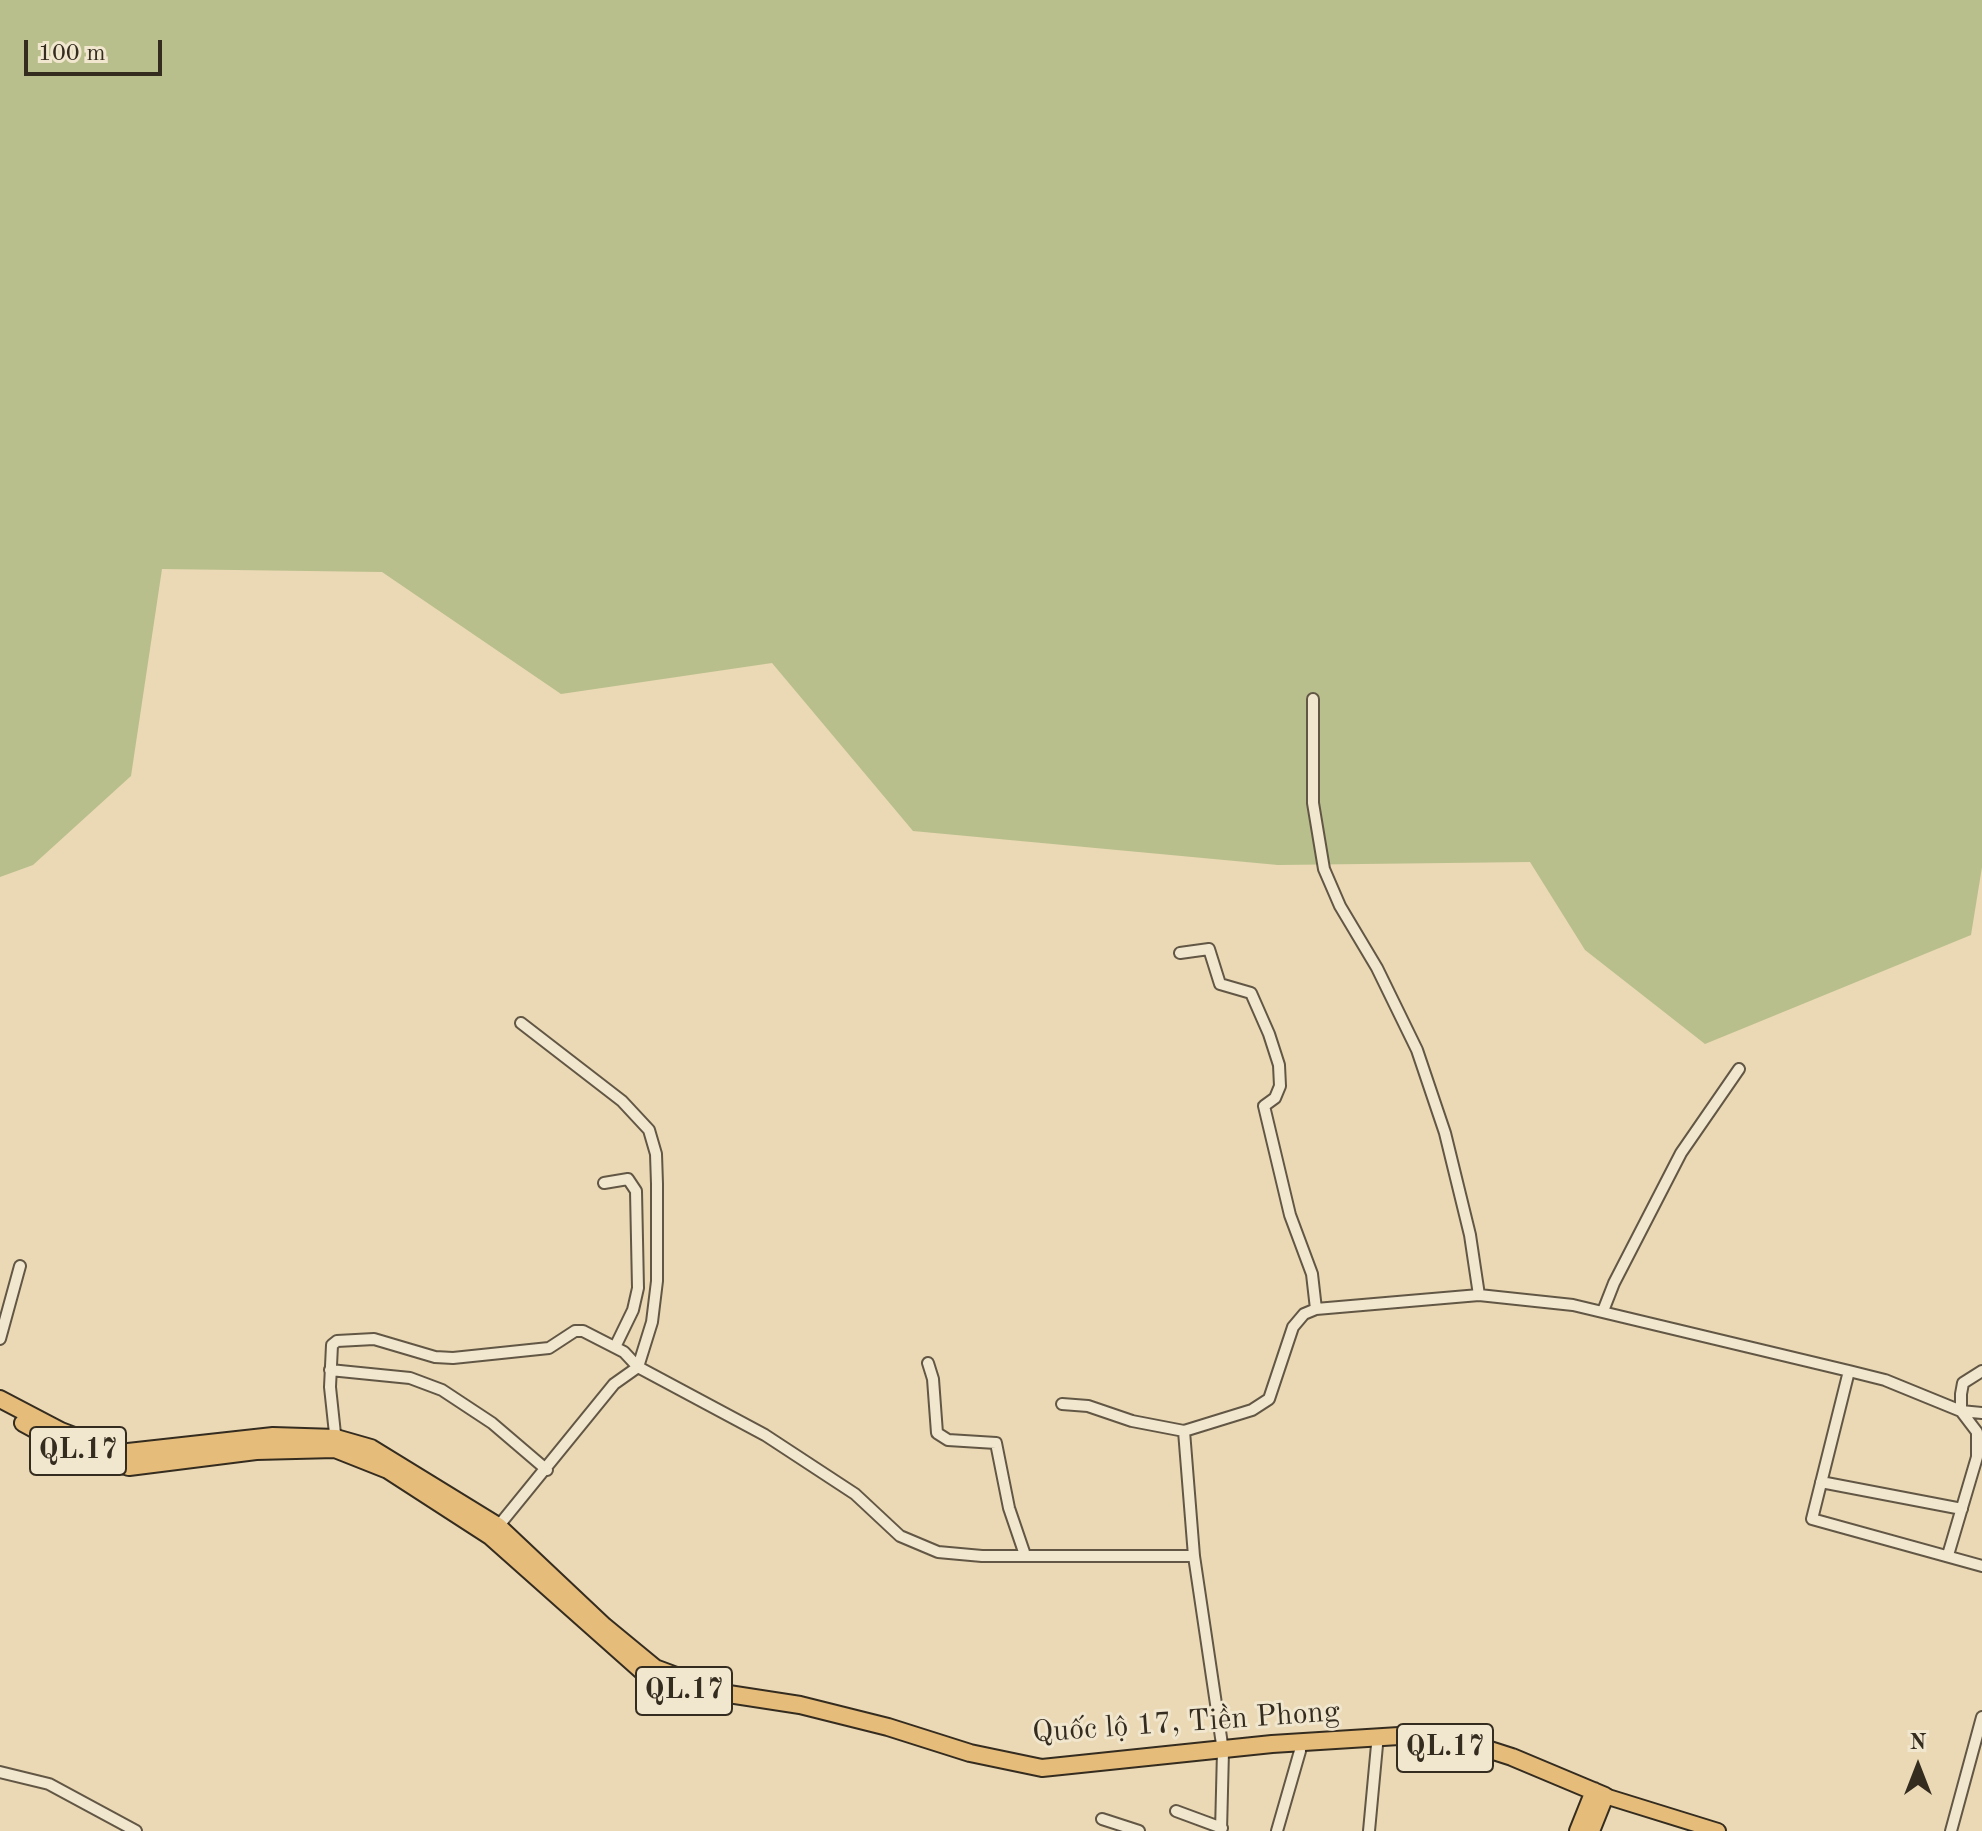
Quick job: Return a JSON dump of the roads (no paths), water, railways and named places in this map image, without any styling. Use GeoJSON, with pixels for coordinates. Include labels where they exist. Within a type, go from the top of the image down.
{"type":"FeatureCollection","features":[{"type":"Feature","properties":{"kind":"highway"},"geometry":{"type":"LineString","coordinates":[[0,1399],[61,1431],[119,1453],[273,1436],[336,1443]]}},
{"type":"Feature","properties":{"kind":"highway","name":"QL.17"},"geometry":{"type":"LineString","coordinates":[[0,1411],[69,1448],[105,1462],[129,1467],[336,1443],[494,1531],[642,1671],[702,1697],[745,1708],[828,1720],[963,1760],[1037,1777],[1098,1774],[1285,1748],[1377,1745],[1452,1748],[1488,1757],[1598,1796]]}},
{"type":"Feature","properties":{"kind":"highway","name":"Quốc lộ 17, Tiền Phong"},"geometry":{"type":"LineString","coordinates":[[1285,1748],[1399,1736],[1453,1738],[1512,1757],[1598,1796]]}},
{"type":"Feature","properties":{"kind":"highway"},"geometry":{"type":"LineString","coordinates":[[1578,1831],[1598,1796]]}},
{"type":"Feature","properties":{"kind":"highway"},"geometry":{"type":"LineString","coordinates":[[1591,1831],[1598,1796]]}},
{"type":"Feature","properties":{"kind":"main road"},"geometry":{"type":"LineString","coordinates":[[1598,1796],[1692,1831]]}},
{"type":"Feature","properties":{"kind":"main road"},"geometry":{"type":"LineString","coordinates":[[1598,1796],[1718,1831]]}},
{"type":"Feature","properties":{"kind":"street"},"geometry":{"type":"LineString","coordinates":[[1313,699],[1313,803],[1324,869],[1340,906],[1377,968],[1417,1050],[1445,1133],[1470,1235],[1479,1295]]}},
{"type":"Feature","properties":{"kind":"street"},"geometry":{"type":"LineString","coordinates":[[1180,953],[1209,949],[1220,984],[1251,993],[1269,1034],[1279,1065],[1280,1086],[1275,1098],[1264,1106],[1290,1215],[1312,1274],[1316,1309]]}},
{"type":"Feature","properties":{"kind":"street"},"geometry":{"type":"LineString","coordinates":[[494,1531],[547,1470],[614,1384],[638,1367],[652,1322],[657,1281],[656,1154],[649,1130],[622,1101],[521,1023]]}},
{"type":"Feature","properties":{"kind":"street"},"geometry":{"type":"LineString","coordinates":[[1603,1311],[1614,1283],[1681,1153],[1739,1069]]}},
{"type":"Feature","properties":{"kind":"street"},"geometry":{"type":"LineString","coordinates":[[604,1183],[628,1179],[636,1191],[638,1288],[633,1310],[615,1347]]}},
{"type":"Feature","properties":{"kind":"street"},"geometry":{"type":"LineString","coordinates":[[0,1339],[20,1266]]}},
{"type":"Feature","properties":{"kind":"street"},"geometry":{"type":"LineString","coordinates":[[1062,1404],[1088,1406],[1132,1421],[1184,1431],[1252,1410],[1269,1399],[1293,1327],[1304,1314],[1316,1309],[1479,1295],[1603,1311],[1885,1380],[1961,1411],[1982,1413]]}},
{"type":"Feature","properties":{"kind":"street"},"geometry":{"type":"LineString","coordinates":[[336,1443],[330,1370],[332,1345],[348,1340],[374,1339],[435,1357],[453,1358],[549,1348],[575,1331],[583,1331],[615,1347],[638,1367],[765,1435],[834,1478],[900,1536],[938,1552],[1194,1556]]}},
{"type":"Feature","properties":{"kind":"street"},"geometry":{"type":"LineString","coordinates":[[928,1363],[933,1379],[937,1433],[948,1440],[996,1443],[1009,1508],[1025,1555]]}},
{"type":"Feature","properties":{"kind":"street"},"geometry":{"type":"LineString","coordinates":[[330,1370],[410,1378],[442,1390],[492,1423],[547,1470]]}},
{"type":"Feature","properties":{"kind":"street"},"geometry":{"type":"LineString","coordinates":[[1849,1371],[1812,1519],[1982,1566]]}},
{"type":"Feature","properties":{"kind":"street"},"geometry":{"type":"LineString","coordinates":[[1948,1555],[1977,1457],[1977,1432],[1961,1411],[1963,1383],[1982,1371]]}},
{"type":"Feature","properties":{"kind":"street"},"geometry":{"type":"LineString","coordinates":[[1176,1811],[1222,1829],[1223,1755],[1194,1556],[1184,1431]]}},
{"type":"Feature","properties":{"kind":"street"},"geometry":{"type":"LineString","coordinates":[[1821,1482],[1962,1509]]}},
{"type":"Feature","properties":{"kind":"street"},"geometry":{"type":"LineString","coordinates":[[1951,1831],[1982,1717]]}},
{"type":"Feature","properties":{"kind":"street"},"geometry":{"type":"LineString","coordinates":[[1369,1831],[1377,1745]]}},
{"type":"Feature","properties":{"kind":"street"},"geometry":{"type":"LineString","coordinates":[[1277,1831],[1285,1748]]}},
{"type":"Feature","properties":{"kind":"street"},"geometry":{"type":"LineString","coordinates":[[0,1772],[49,1784],[136,1831]]}},
{"type":"Feature","properties":{"kind":"street"},"geometry":{"type":"LineString","coordinates":[[1102,1819],[1139,1831]]}}]}
